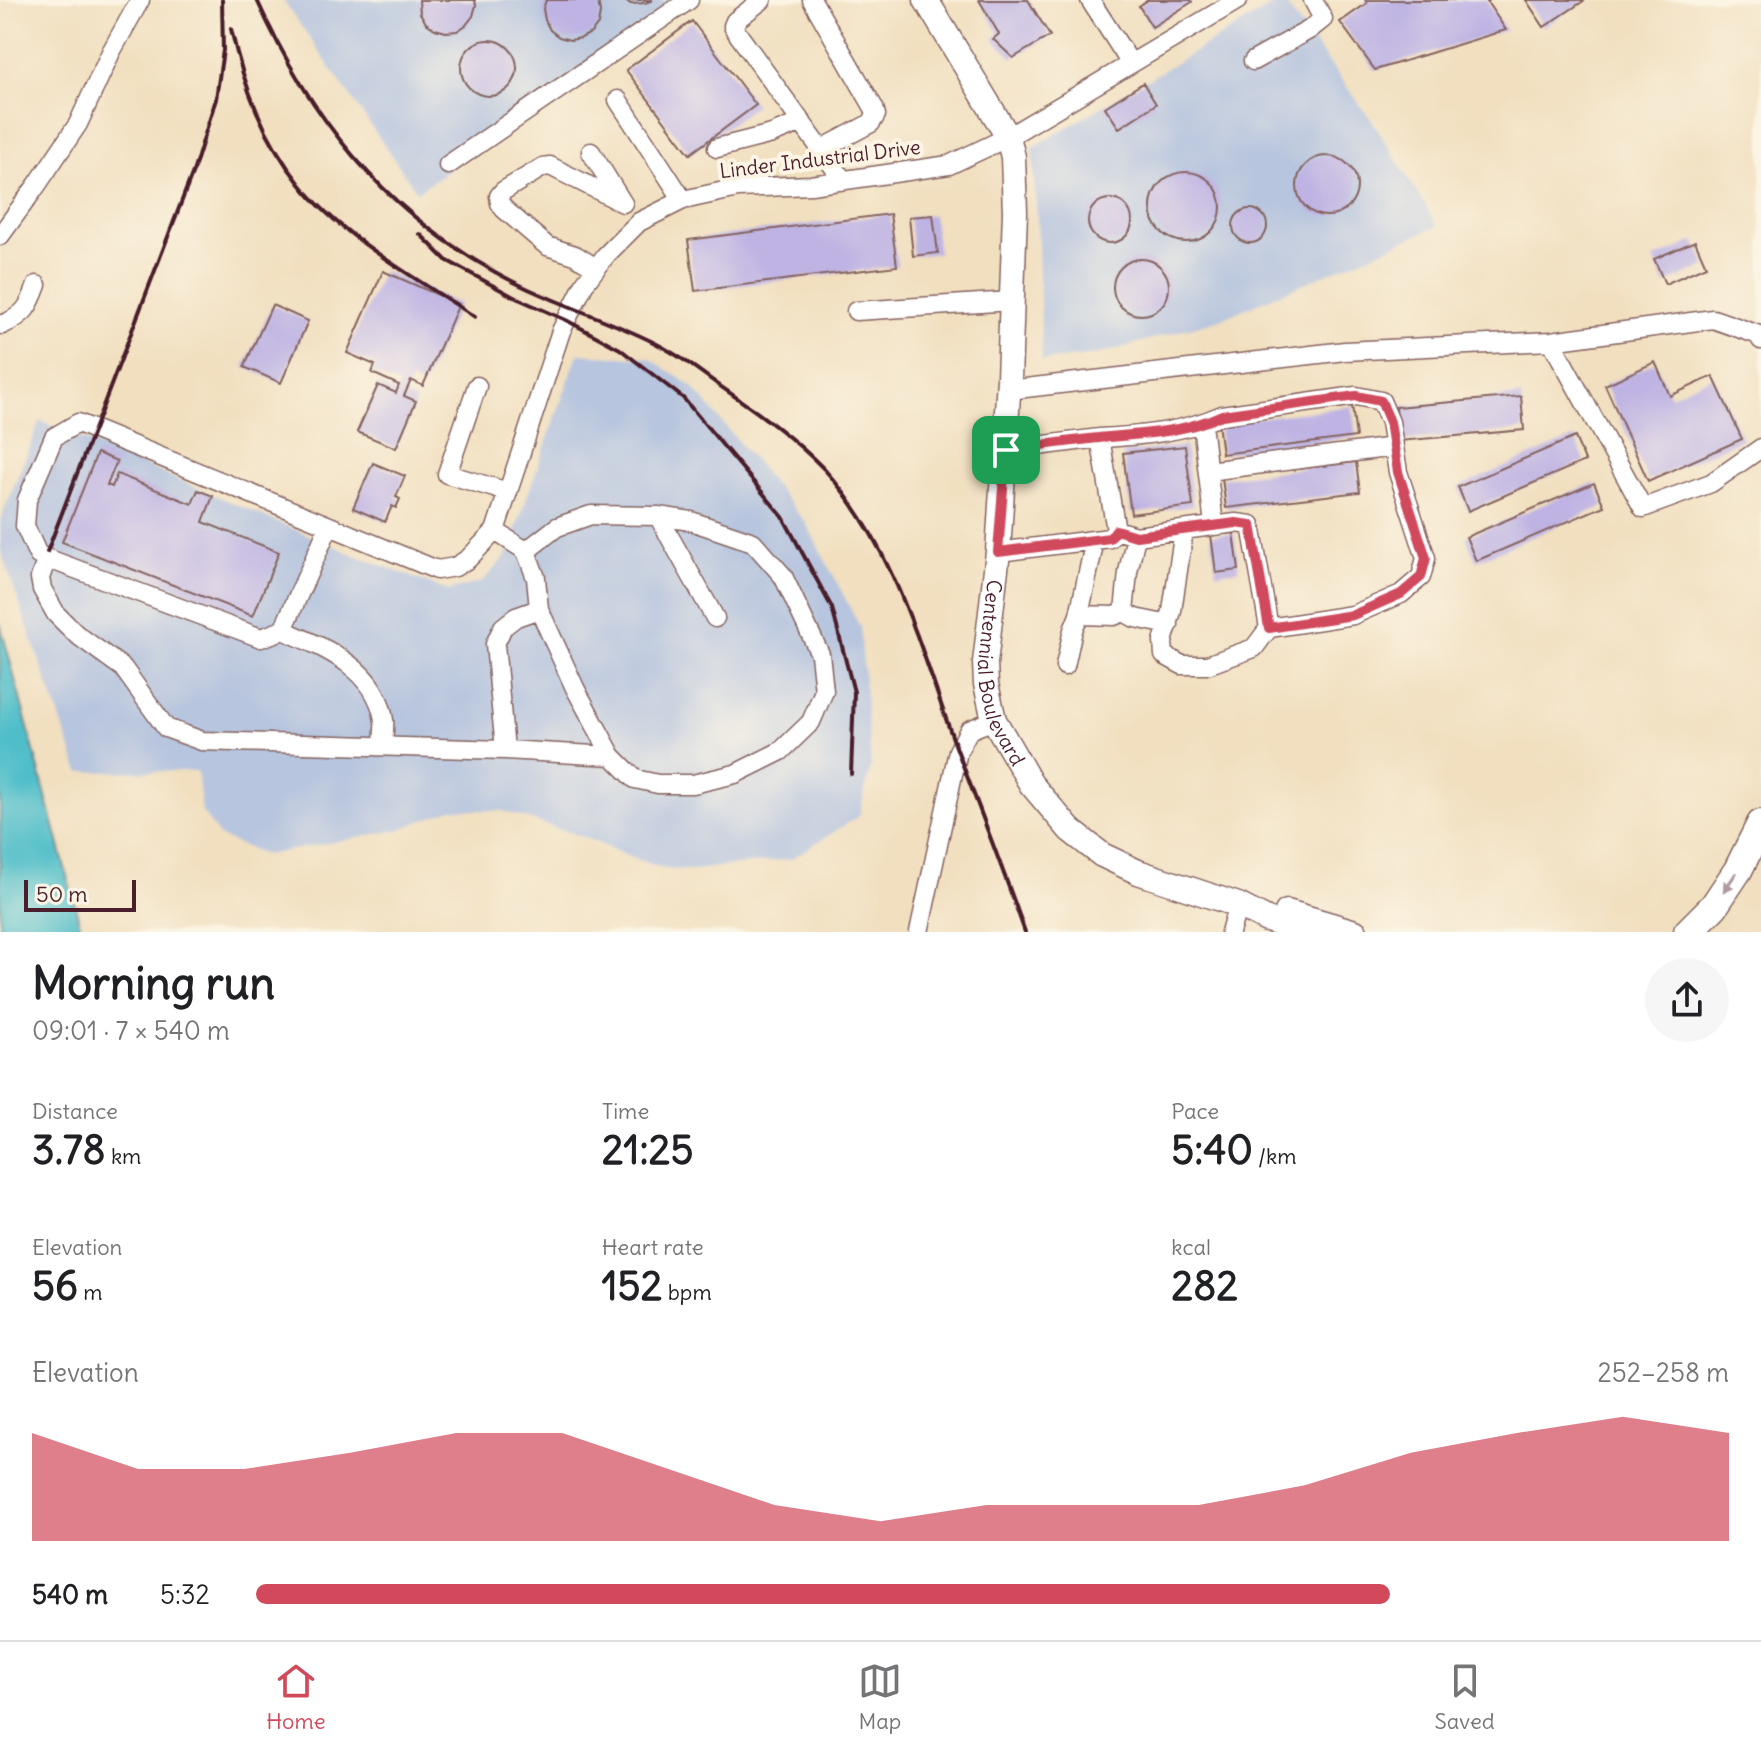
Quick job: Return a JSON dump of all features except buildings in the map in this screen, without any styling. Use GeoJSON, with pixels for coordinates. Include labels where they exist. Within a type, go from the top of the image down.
{"type":"FeatureCollection","features":[{"type":"Feature","properties":{"kind":"highway"},"geometry":{"type":"LineString","coordinates":[[1688,932],[1714,906],[1738,870],[1761,824]]}},
{"type":"Feature","properties":{"kind":"main road","name":"Centennial Boulevard"},"geometry":{"type":"LineString","coordinates":[[926,0],[1008,137],[1013,157],[1015,212],[1006,450],[985,663],[994,720],[1031,784],[1070,830],[1102,855],[1138,872],[1238,905],[1267,920],[1306,932]]}},
{"type":"Feature","properties":{"kind":"main road","name":"Centennial Boulevard"},"geometry":{"type":"LineString","coordinates":[[1238,905],[1284,911],[1355,932]]}},
{"type":"Feature","properties":{"kind":"street"},"geometry":{"type":"LineString","coordinates":[[0,236],[78,124],[111,52],[140,0]]}},
{"type":"Feature","properties":{"kind":"street"},"geometry":{"type":"LineString","coordinates":[[448,165],[689,0]]}},
{"type":"Feature","properties":{"kind":"street"},"geometry":{"type":"LineString","coordinates":[[762,0],[735,21],[733,28],[843,180]]}},
{"type":"Feature","properties":{"kind":"street"},"geometry":{"type":"LineString","coordinates":[[812,0],[876,115],[871,123],[822,149]]}},
{"type":"Feature","properties":{"kind":"street"},"geometry":{"type":"LineString","coordinates":[[1090,0],[1131,64]]}},
{"type":"Feature","properties":{"kind":"street","name":"Linder Industrial Drive"},"geometry":{"type":"LineString","coordinates":[[329,526],[437,570],[455,567],[468,559],[495,531],[561,331],[585,283],[606,255],[636,224],[683,200],[738,188],[811,185],[949,165],[1008,137],[1238,0]]}},
{"type":"Feature","properties":{"kind":"street"},"geometry":{"type":"LineString","coordinates":[[1253,61],[1323,19],[1313,0]]}},
{"type":"Feature","properties":{"kind":"street"},"geometry":{"type":"LineString","coordinates":[[618,100],[683,200]]}},
{"type":"Feature","properties":{"kind":"street"},"geometry":{"type":"LineString","coordinates":[[717,148],[772,134],[802,122]]}},
{"type":"Feature","properties":{"kind":"street"},"geometry":{"type":"LineString","coordinates":[[591,152],[636,224]]}},
{"type":"Feature","properties":{"kind":"street"},"geometry":{"type":"LineString","coordinates":[[596,268],[575,255],[547,246],[504,209],[499,196],[543,167],[550,166],[623,203]]}},
{"type":"Feature","properties":{"kind":"street"},"geometry":{"type":"LineString","coordinates":[[0,324],[17,319],[29,306],[37,285]]}},
{"type":"Feature","properties":{"kind":"street"},"geometry":{"type":"LineString","coordinates":[[856,311],[1012,301]]}},
{"type":"Feature","properties":{"kind":"street"},"geometry":{"type":"LineString","coordinates":[[1008,390],[1345,351],[1551,341],[1713,319],[1759,335],[1761,340]]}},
{"type":"Feature","properties":{"kind":"street"},"geometry":{"type":"LineString","coordinates":[[1551,341],[1643,508],[1711,483],[1761,448]]}},
{"type":"Feature","properties":{"kind":"street"},"geometry":{"type":"LineString","coordinates":[[477,386],[447,474],[508,492]]}},
{"type":"Feature","properties":{"kind":"street"},"geometry":{"type":"LineString","coordinates":[[1006,450],[1134,436],[1202,424],[1222,415],[1356,396],[1381,401],[1390,422],[1398,472],[1426,558],[1421,577],[1401,594],[1353,615],[1269,628],[1254,648],[1207,665],[1182,665],[1164,655],[1163,642],[1169,625],[1184,530]]}},
{"type":"Feature","properties":{"kind":"street"},"geometry":{"type":"LineString","coordinates":[[283,630],[329,526],[78,423],[54,437],[27,500],[25,526],[38,555],[261,638],[283,630],[331,651],[362,674],[376,696],[384,720],[383,746]]}},
{"type":"Feature","properties":{"kind":"street"},"geometry":{"type":"LineString","coordinates":[[1202,424],[1214,525]]}},
{"type":"Feature","properties":{"kind":"street"},"geometry":{"type":"LineString","coordinates":[[998,552],[1110,538],[1116,530],[1100,438]]}},
{"type":"Feature","properties":{"kind":"street"},"geometry":{"type":"LineString","coordinates":[[1208,471],[1394,447]]}},
{"type":"Feature","properties":{"kind":"street"},"geometry":{"type":"LineString","coordinates":[[495,531],[526,551],[536,578],[539,609],[575,688],[612,756],[635,779],[658,784],[693,784],[735,774],[781,751],[811,722],[824,691],[820,654],[783,576],[753,542],[691,521],[658,516],[591,515],[557,527],[526,551]]}},
{"type":"Feature","properties":{"kind":"street"},"geometry":{"type":"LineString","coordinates":[[658,516],[715,618]]}},
{"type":"Feature","properties":{"kind":"street"},"geometry":{"type":"LineString","coordinates":[[1116,530],[1136,536],[1214,525],[1251,525],[1269,628]]}},
{"type":"Feature","properties":{"kind":"street"},"geometry":{"type":"LineString","coordinates":[[1124,612],[1136,536]]}},
{"type":"Feature","properties":{"kind":"street"},"geometry":{"type":"LineString","coordinates":[[1065,666],[1092,554]]}},
{"type":"Feature","properties":{"kind":"street"},"geometry":{"type":"LineString","coordinates":[[47,558],[40,578],[42,589],[56,614],[76,634],[123,668],[166,728],[202,741],[612,756]]}},
{"type":"Feature","properties":{"kind":"street"},"geometry":{"type":"LineString","coordinates":[[505,750],[495,644],[503,627],[516,617],[539,609]]}},
{"type":"Feature","properties":{"kind":"street"},"geometry":{"type":"LineString","coordinates":[[1124,612],[1135,618],[1169,625]]}},
{"type":"Feature","properties":{"kind":"street"},"geometry":{"type":"LineString","coordinates":[[1079,615],[1114,616],[1124,612]]}},
{"type":"Feature","properties":{"kind":"street"},"geometry":{"type":"LineString","coordinates":[[919,932],[958,751],[969,730],[994,720]]}},
{"type":"Feature","properties":{"kind":"street"},"geometry":{"type":"LineString","coordinates":[[1230,932],[1238,905]]}},
{"type":"Feature","properties":{"kind":"shaded area"},"geometry":{"type":"Polygon","coordinates":[[[283,0],[694,0],[417,192],[283,0]]]}},
{"type":"Feature","properties":{"kind":"shaded area"},"geometry":{"type":"Polygon","coordinates":[[[1282,0],[1371,119],[1438,226],[1221,319],[1096,355],[1042,361],[1032,148],[1282,0]]]}},
{"type":"Feature","properties":{"kind":"shaded area"},"geometry":{"type":"Polygon","coordinates":[[[578,354],[649,358],[693,387],[806,523],[860,627],[871,766],[859,816],[791,859],[693,870],[665,869],[584,837],[503,811],[452,809],[398,830],[265,855],[220,837],[202,812],[197,771],[79,772],[0,549],[0,521],[40,421],[357,556],[448,591],[482,582],[506,556],[578,354]]]}},
{"type":"Feature","properties":{"kind":"water"},"geometry":{"type":"Polygon","coordinates":[[[0,623],[82,932],[0,932],[0,623]]]}},
{"type":"Feature","properties":{"kind":"railway"},"geometry":{"type":"LineString","coordinates":[[47,552],[194,169],[216,99],[223,50],[222,0]]}},
{"type":"Feature","properties":{"kind":"railway"},"geometry":{"type":"LineString","coordinates":[[257,0],[300,83],[325,120],[353,156],[417,219],[454,247],[514,282],[669,351],[800,446],[848,498],[886,561],[901,595],[1025,932]]}},
{"type":"Feature","properties":{"kind":"railway"},"geometry":{"type":"LineString","coordinates":[[231,29],[256,111],[275,148],[300,184],[317,204],[359,240],[475,317]]}},
{"type":"Feature","properties":{"kind":"railway"},"geometry":{"type":"LineString","coordinates":[[420,234],[446,260],[620,349],[683,398],[783,517],[832,608],[854,692],[851,774]]}},
{"type":"Feature","properties":{"kind":"route"},"geometry":{"type":"LineString","coordinates":[[1356,396],[1381,401],[1390,422],[1398,472],[1426,558],[1421,577],[1401,594],[1353,615],[1269,628],[1251,525],[1236,523],[1136,536],[1116,530],[1110,538],[998,552],[1006,450],[1134,436],[1202,424],[1222,415],[1356,396]]}}]}
